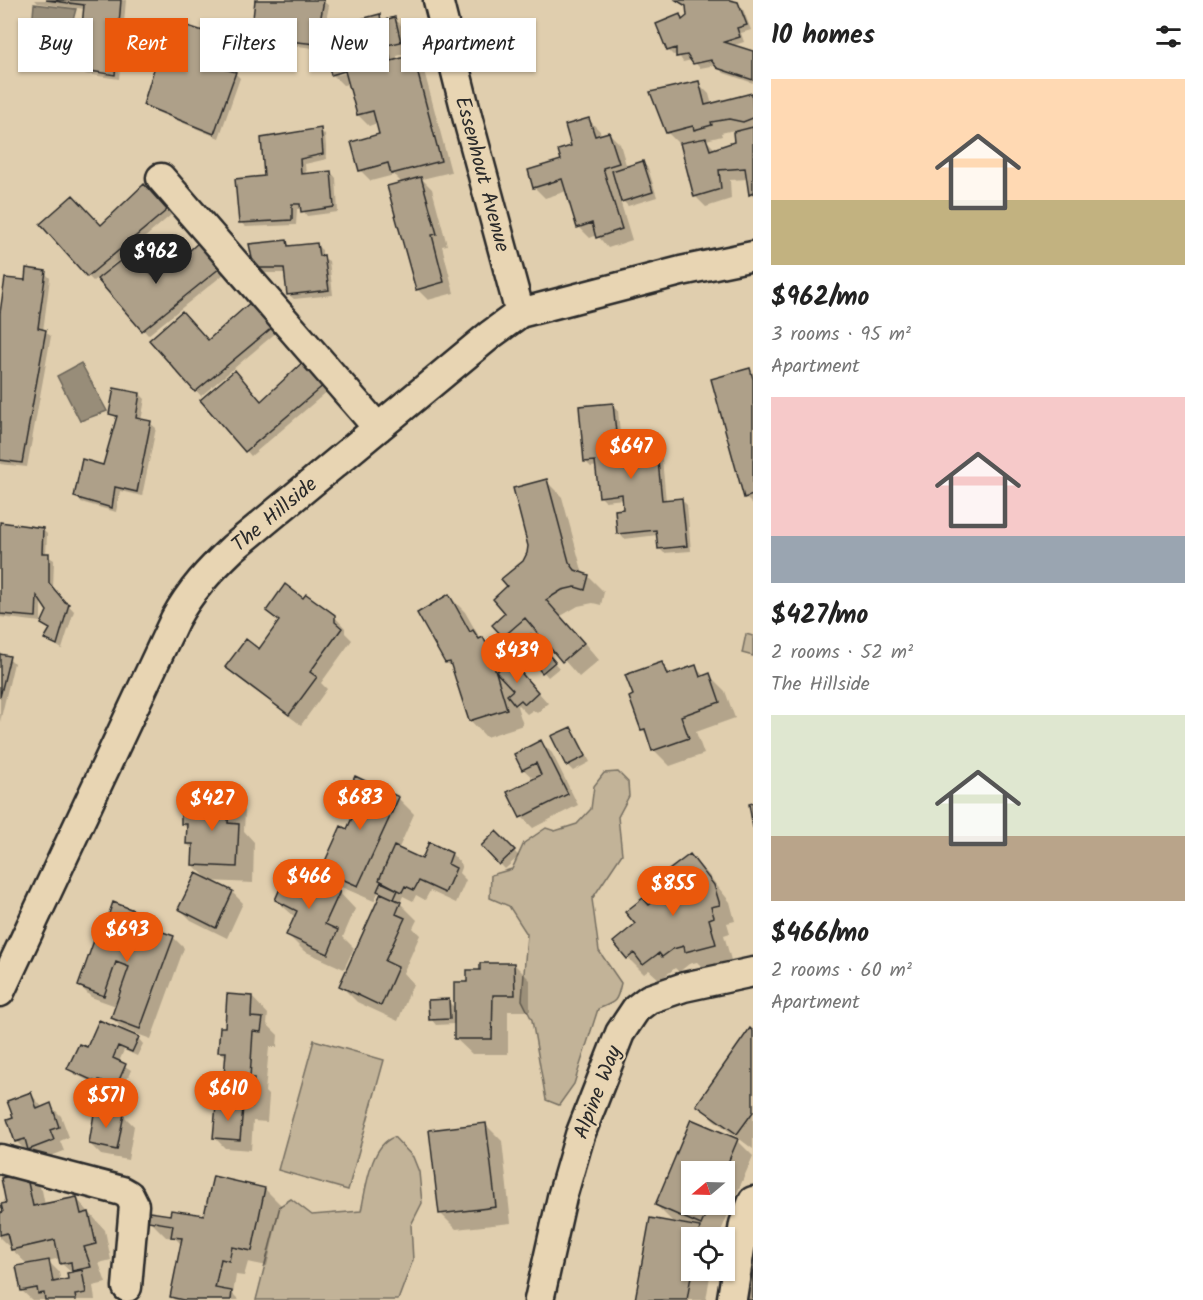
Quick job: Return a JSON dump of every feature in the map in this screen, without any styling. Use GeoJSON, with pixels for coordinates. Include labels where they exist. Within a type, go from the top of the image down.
{"type":"FeatureCollection","features":[{"type":"Feature","properties":{"kind":"street","name":"Essenhout Avenue"},"geometry":{"type":"LineString","coordinates":[[438,0],[520,313]]}},
{"type":"Feature","properties":{"kind":"street"},"geometry":{"type":"LineString","coordinates":[[161,178],[378,428]]}},
{"type":"Feature","properties":{"kind":"street","name":"The Hillside"},"geometry":{"type":"LineString","coordinates":[[0,992],[170,630],[195,586],[233,548],[490,335],[520,313],[681,270],[753,256]]}},
{"type":"Feature","properties":{"kind":"street","name":"Alpine Way"},"geometry":{"type":"LineString","coordinates":[[540,1300],[562,1197],[580,1135],[620,1033],[636,1009],[649,999],[684,987],[753,972]]}},
{"type":"Feature","properties":{"kind":"street"},"geometry":{"type":"LineString","coordinates":[[0,1159],[122,1191],[129,1195],[134,1205],[127,1287]]}},
{"type":"Feature","properties":{"kind":"street"},"geometry":{"type":"LineString","coordinates":[[732,1298],[744,1224],[753,1201]]}},
{"type":"Feature","properties":{"kind":"shaded area"},"geometry":{"type":"Polygon","coordinates":[[[34,4],[76,9],[74,18],[33,18],[34,4]]]}},
{"type":"Feature","properties":{"kind":"shaded area"},"geometry":{"type":"Polygon","coordinates":[[[81,363],[107,411],[80,421],[57,376],[81,363]]]}},
{"type":"Feature","properties":{"kind":"shaded area"},"geometry":{"type":"Polygon","coordinates":[[[746,634],[753,636],[753,656],[742,653],[746,634]]]}},
{"type":"Feature","properties":{"kind":"shaded area"},"geometry":{"type":"Polygon","coordinates":[[[618,772],[628,782],[629,796],[618,817],[622,854],[592,899],[599,951],[621,983],[615,1001],[598,1009],[574,1084],[559,1105],[546,1100],[532,1020],[522,1000],[527,934],[509,906],[490,898],[491,875],[512,869],[524,843],[546,828],[555,831],[577,824],[591,809],[594,786],[604,773],[618,772]]]}},
{"type":"Feature","properties":{"kind":"shaded area"},"geometry":{"type":"Polygon","coordinates":[[[314,1040],[384,1060],[348,1190],[278,1170],[314,1040]]]}},
{"type":"Feature","properties":{"kind":"shaded area"},"geometry":{"type":"Polygon","coordinates":[[[394,1137],[413,1157],[419,1172],[422,1203],[411,1225],[413,1260],[398,1300],[256,1300],[280,1206],[291,1199],[312,1215],[361,1211],[374,1158],[379,1149],[394,1137]]]}},
{"type":"Feature","properties":{"kind":"building"},"geometry":{"type":"Polygon","coordinates":[[[46,0],[121,0],[120,18],[105,18],[105,72],[115,72],[115,75],[93,71],[93,18],[83,18],[84,5],[46,0]]]}},
{"type":"Feature","properties":{"kind":"building"},"geometry":{"type":"Polygon","coordinates":[[[255,0],[324,0],[321,18],[309,18],[309,43],[297,42],[297,18],[253,18],[255,0]]]}},
{"type":"Feature","properties":{"kind":"building"},"geometry":{"type":"Polygon","coordinates":[[[676,0],[738,2],[747,25],[737,28],[740,37],[724,42],[753,51],[753,80],[717,68],[711,60],[693,64],[687,55],[676,57],[676,48],[667,51],[656,24],[680,14],[682,20],[687,16],[686,6],[676,0]]]}},
{"type":"Feature","properties":{"kind":"building"},"geometry":{"type":"Polygon","coordinates":[[[380,14],[381,18],[365,18],[380,14]]]}},
{"type":"Feature","properties":{"kind":"building"},"geometry":{"type":"Polygon","coordinates":[[[395,17],[401,42],[389,45],[389,19],[395,17]]]}},
{"type":"Feature","properties":{"kind":"building"},"geometry":{"type":"Polygon","coordinates":[[[188,26],[200,30],[200,72],[236,72],[214,134],[143,105],[153,72],[188,72],[188,26]]]}},
{"type":"Feature","properties":{"kind":"building"},"geometry":{"type":"Polygon","coordinates":[[[389,53],[391,61],[401,58],[401,72],[417,72],[441,161],[391,174],[388,163],[359,171],[351,142],[379,134],[373,111],[357,115],[345,72],[389,72],[389,53]]]}},
{"type":"Feature","properties":{"kind":"building"},"geometry":{"type":"Polygon","coordinates":[[[699,81],[705,105],[752,93],[753,118],[743,122],[729,119],[711,122],[712,125],[694,130],[693,126],[666,133],[650,92],[699,81]]]}},
{"type":"Feature","properties":{"kind":"building"},"geometry":{"type":"Polygon","coordinates":[[[589,118],[595,136],[609,132],[619,163],[603,168],[622,229],[596,238],[592,223],[577,228],[562,179],[533,188],[528,170],[561,160],[558,150],[571,146],[565,125],[589,118]]]}},
{"type":"Feature","properties":{"kind":"building"},"geometry":{"type":"Polygon","coordinates":[[[753,127],[753,193],[749,195],[745,168],[719,170],[721,189],[694,197],[680,143],[706,138],[710,150],[734,142],[733,132],[753,127]]]}},
{"type":"Feature","properties":{"kind":"building"},"geometry":{"type":"Polygon","coordinates":[[[321,128],[323,154],[300,159],[301,174],[331,171],[334,207],[301,212],[300,204],[292,204],[292,220],[239,223],[235,179],[264,176],[261,138],[321,128]]]}},
{"type":"Feature","properties":{"kind":"building"},"geometry":{"type":"Polygon","coordinates":[[[643,161],[653,192],[621,202],[612,171],[643,161]]]}},
{"type":"Feature","properties":{"kind":"building"},"geometry":{"type":"Polygon","coordinates":[[[421,177],[437,234],[432,235],[444,282],[416,290],[387,186],[421,177]]]}},
{"type":"Feature","properties":{"kind":"building"},"geometry":{"type":"Polygon","coordinates":[[[144,184],[167,210],[87,277],[40,224],[73,195],[101,225],[144,184]]]}},
{"type":"Feature","properties":{"kind":"building"},"geometry":{"type":"Polygon","coordinates":[[[287,240],[288,246],[317,243],[319,256],[324,255],[329,290],[287,295],[284,268],[254,268],[249,244],[287,240]]]}},
{"type":"Feature","properties":{"kind":"building"},"geometry":{"type":"Polygon","coordinates":[[[199,242],[220,268],[142,331],[97,279],[130,253],[157,280],[199,242]]]}},
{"type":"Feature","properties":{"kind":"building"},"geometry":{"type":"Polygon","coordinates":[[[26,268],[46,271],[38,328],[46,330],[22,463],[0,460],[0,313],[5,278],[25,280],[26,268]]]}},
{"type":"Feature","properties":{"kind":"building"},"geometry":{"type":"Polygon","coordinates":[[[253,300],[274,326],[195,392],[149,340],[182,311],[208,340],[253,300]]]}},
{"type":"Feature","properties":{"kind":"building"},"geometry":{"type":"Polygon","coordinates":[[[305,360],[325,384],[245,452],[200,400],[235,370],[261,401],[305,360]]]}},
{"type":"Feature","properties":{"kind":"building"},"geometry":{"type":"Polygon","coordinates":[[[750,368],[753,379],[753,495],[744,498],[711,379],[750,368]]]}},
{"type":"Feature","properties":{"kind":"building"},"geometry":{"type":"Polygon","coordinates":[[[114,388],[140,393],[136,418],[151,421],[137,492],[115,487],[112,508],[74,497],[82,459],[103,465],[117,416],[109,414],[114,388]]]}},
{"type":"Feature","properties":{"kind":"building"},"geometry":{"type":"Polygon","coordinates":[[[613,403],[617,442],[609,443],[610,459],[632,457],[631,444],[656,442],[662,500],[682,498],[687,546],[658,549],[656,530],[617,534],[615,510],[623,509],[622,494],[599,497],[595,461],[584,462],[579,406],[613,403]]]}},
{"type":"Feature","properties":{"kind":"building"},"geometry":{"type":"Polygon","coordinates":[[[547,479],[569,562],[575,570],[589,575],[585,590],[575,587],[562,590],[546,600],[584,643],[562,662],[525,618],[503,637],[492,625],[505,613],[493,599],[507,586],[501,579],[523,561],[527,553],[528,546],[513,488],[547,479]]]}},
{"type":"Feature","properties":{"kind":"building"},"geometry":{"type":"Polygon","coordinates":[[[0,522],[43,528],[42,553],[49,553],[49,583],[69,604],[57,645],[44,639],[50,629],[41,624],[47,611],[37,596],[36,617],[0,614],[0,522]]]}},
{"type":"Feature","properties":{"kind":"building"},"geometry":{"type":"Polygon","coordinates":[[[285,584],[303,598],[306,594],[335,615],[335,622],[342,628],[310,672],[317,677],[289,715],[225,667],[246,639],[259,649],[279,621],[266,611],[285,584]]]}},
{"type":"Feature","properties":{"kind":"building"},"geometry":{"type":"Polygon","coordinates":[[[449,594],[470,632],[473,630],[479,639],[483,637],[489,649],[507,709],[469,721],[450,662],[445,663],[417,613],[449,594]]]}},
{"type":"Feature","properties":{"kind":"building"},"geometry":{"type":"Polygon","coordinates":[[[531,634],[555,662],[542,673],[518,645],[531,634]]]}},
{"type":"Feature","properties":{"kind":"building"},"geometry":{"type":"Polygon","coordinates":[[[0,654],[10,656],[0,697],[0,654]]]}},
{"type":"Feature","properties":{"kind":"building"},"geometry":{"type":"Polygon","coordinates":[[[510,660],[538,692],[525,704],[521,700],[515,705],[507,695],[513,690],[496,672],[510,660]]]}},
{"type":"Feature","properties":{"kind":"building"},"geometry":{"type":"Polygon","coordinates":[[[662,662],[667,675],[696,665],[700,677],[710,673],[720,702],[681,716],[689,738],[652,751],[645,729],[641,730],[629,697],[633,695],[625,675],[662,662]]]}},
{"type":"Feature","properties":{"kind":"building"},"geometry":{"type":"Polygon","coordinates":[[[571,727],[586,756],[566,766],[551,736],[571,727]]]}},
{"type":"Feature","properties":{"kind":"building"},"geometry":{"type":"Polygon","coordinates":[[[541,740],[568,794],[520,818],[507,792],[541,775],[536,763],[522,770],[514,754],[541,740]]]}},
{"type":"Feature","properties":{"kind":"building"},"geometry":{"type":"Polygon","coordinates":[[[355,776],[399,797],[358,886],[321,870],[341,826],[347,829],[356,809],[343,803],[355,776]]]}},
{"type":"Feature","properties":{"kind":"building"},"geometry":{"type":"Polygon","coordinates":[[[205,792],[230,793],[228,823],[239,824],[237,867],[192,865],[193,844],[186,844],[187,824],[181,824],[181,805],[205,806],[205,792]]]}},
{"type":"Feature","properties":{"kind":"building"},"geometry":{"type":"Polygon","coordinates":[[[753,803],[753,828],[749,804],[753,803]]]}},
{"type":"Feature","properties":{"kind":"building"},"geometry":{"type":"Polygon","coordinates":[[[496,831],[515,850],[499,865],[481,846],[496,831]]]}},
{"type":"Feature","properties":{"kind":"building"},"geometry":{"type":"Polygon","coordinates":[[[429,842],[452,853],[448,864],[456,868],[445,893],[419,881],[414,890],[405,886],[402,892],[379,880],[394,846],[422,859],[429,842]]]}},
{"type":"Feature","properties":{"kind":"building"},"geometry":{"type":"Polygon","coordinates":[[[690,854],[714,885],[720,905],[711,907],[714,917],[709,919],[716,944],[685,952],[684,946],[673,949],[662,957],[659,953],[643,965],[634,953],[627,959],[613,942],[635,924],[625,912],[643,898],[649,905],[678,881],[669,870],[690,854]]]}},
{"type":"Feature","properties":{"kind":"building"},"geometry":{"type":"Polygon","coordinates":[[[289,868],[340,891],[325,924],[338,930],[328,954],[286,935],[297,911],[275,900],[289,868]]]}},
{"type":"Feature","properties":{"kind":"building"},"geometry":{"type":"Polygon","coordinates":[[[196,873],[233,891],[216,928],[178,909],[196,873]]]}},
{"type":"Feature","properties":{"kind":"building"},"geometry":{"type":"Polygon","coordinates":[[[381,882],[398,890],[394,899],[377,891],[381,882]]]}},
{"type":"Feature","properties":{"kind":"building"},"geometry":{"type":"Polygon","coordinates":[[[381,893],[401,902],[396,914],[405,918],[385,961],[398,967],[381,1006],[339,986],[381,893]]]}},
{"type":"Feature","properties":{"kind":"building"},"geometry":{"type":"Polygon","coordinates":[[[113,902],[141,913],[133,934],[142,937],[146,926],[174,936],[140,1029],[111,1018],[129,967],[116,962],[104,996],[78,986],[98,929],[103,931],[113,902]]]}},
{"type":"Feature","properties":{"kind":"building"},"geometry":{"type":"Polygon","coordinates":[[[480,963],[514,963],[515,995],[493,995],[492,1039],[454,1039],[454,982],[467,982],[467,970],[480,970],[480,963]]]}},
{"type":"Feature","properties":{"kind":"building"},"geometry":{"type":"Polygon","coordinates":[[[227,994],[252,996],[251,1017],[263,1018],[261,1032],[253,1031],[250,1078],[254,1078],[252,1106],[225,1104],[226,1052],[218,1052],[220,1027],[225,1027],[227,994]]]}},
{"type":"Feature","properties":{"kind":"building"},"geometry":{"type":"Polygon","coordinates":[[[449,999],[450,1019],[429,1020],[428,1000],[449,999]]]}},
{"type":"Feature","properties":{"kind":"building"},"geometry":{"type":"Polygon","coordinates":[[[99,1020],[139,1037],[132,1052],[118,1046],[113,1058],[126,1064],[116,1087],[99,1080],[98,1083],[67,1069],[79,1044],[87,1047],[99,1020]]]}},
{"type":"Feature","properties":{"kind":"building"},"geometry":{"type":"Polygon","coordinates":[[[750,1028],[753,1031],[753,1112],[737,1134],[696,1105],[750,1028]]]}},
{"type":"Feature","properties":{"kind":"building"},"geometry":{"type":"Polygon","coordinates":[[[31,1092],[37,1109],[51,1103],[59,1127],[50,1130],[54,1140],[28,1150],[25,1139],[15,1142],[7,1119],[13,1117],[7,1101],[31,1092]]]}},
{"type":"Feature","properties":{"kind":"building"},"geometry":{"type":"Polygon","coordinates":[[[216,1105],[243,1107],[240,1140],[213,1138],[216,1105]]]}},
{"type":"Feature","properties":{"kind":"building"},"geometry":{"type":"Polygon","coordinates":[[[95,1108],[124,1114],[117,1150],[89,1144],[95,1108]]]}},
{"type":"Feature","properties":{"kind":"building"},"geometry":{"type":"Polygon","coordinates":[[[691,1119],[738,1139],[729,1161],[681,1161],[681,1215],[705,1215],[701,1225],[655,1205],[691,1119]]]}},
{"type":"Feature","properties":{"kind":"building"},"geometry":{"type":"Polygon","coordinates":[[[486,1123],[496,1207],[439,1214],[429,1130],[486,1123]]]}},
{"type":"Feature","properties":{"kind":"building"},"geometry":{"type":"Polygon","coordinates":[[[26,1173],[33,1206],[77,1197],[81,1214],[89,1212],[96,1244],[84,1247],[91,1267],[72,1271],[71,1262],[60,1264],[55,1240],[11,1250],[7,1233],[0,1235],[0,1213],[3,1212],[1,1204],[6,1203],[1,1178],[26,1173]]]}},
{"type":"Feature","properties":{"kind":"building"},"geometry":{"type":"Polygon","coordinates":[[[213,1176],[265,1188],[252,1251],[232,1247],[229,1261],[221,1259],[215,1288],[232,1291],[231,1300],[183,1300],[170,1297],[182,1238],[171,1237],[173,1225],[148,1221],[150,1212],[170,1215],[171,1210],[204,1215],[213,1176]]]}},
{"type":"Feature","properties":{"kind":"building"},"geometry":{"type":"Polygon","coordinates":[[[650,1218],[700,1227],[681,1227],[681,1281],[690,1281],[687,1300],[635,1300],[650,1218]]]}},
{"type":"Feature","properties":{"kind":"building"},"geometry":{"type":"Polygon","coordinates":[[[753,1236],[753,1300],[741,1300],[753,1236]]]}},
{"type":"Feature","properties":{"kind":"building"},"geometry":{"type":"Polygon","coordinates":[[[49,1260],[53,1282],[68,1279],[67,1273],[82,1270],[86,1293],[75,1295],[76,1300],[45,1300],[44,1293],[38,1294],[37,1288],[21,1291],[16,1266],[49,1260]]]}}]}
